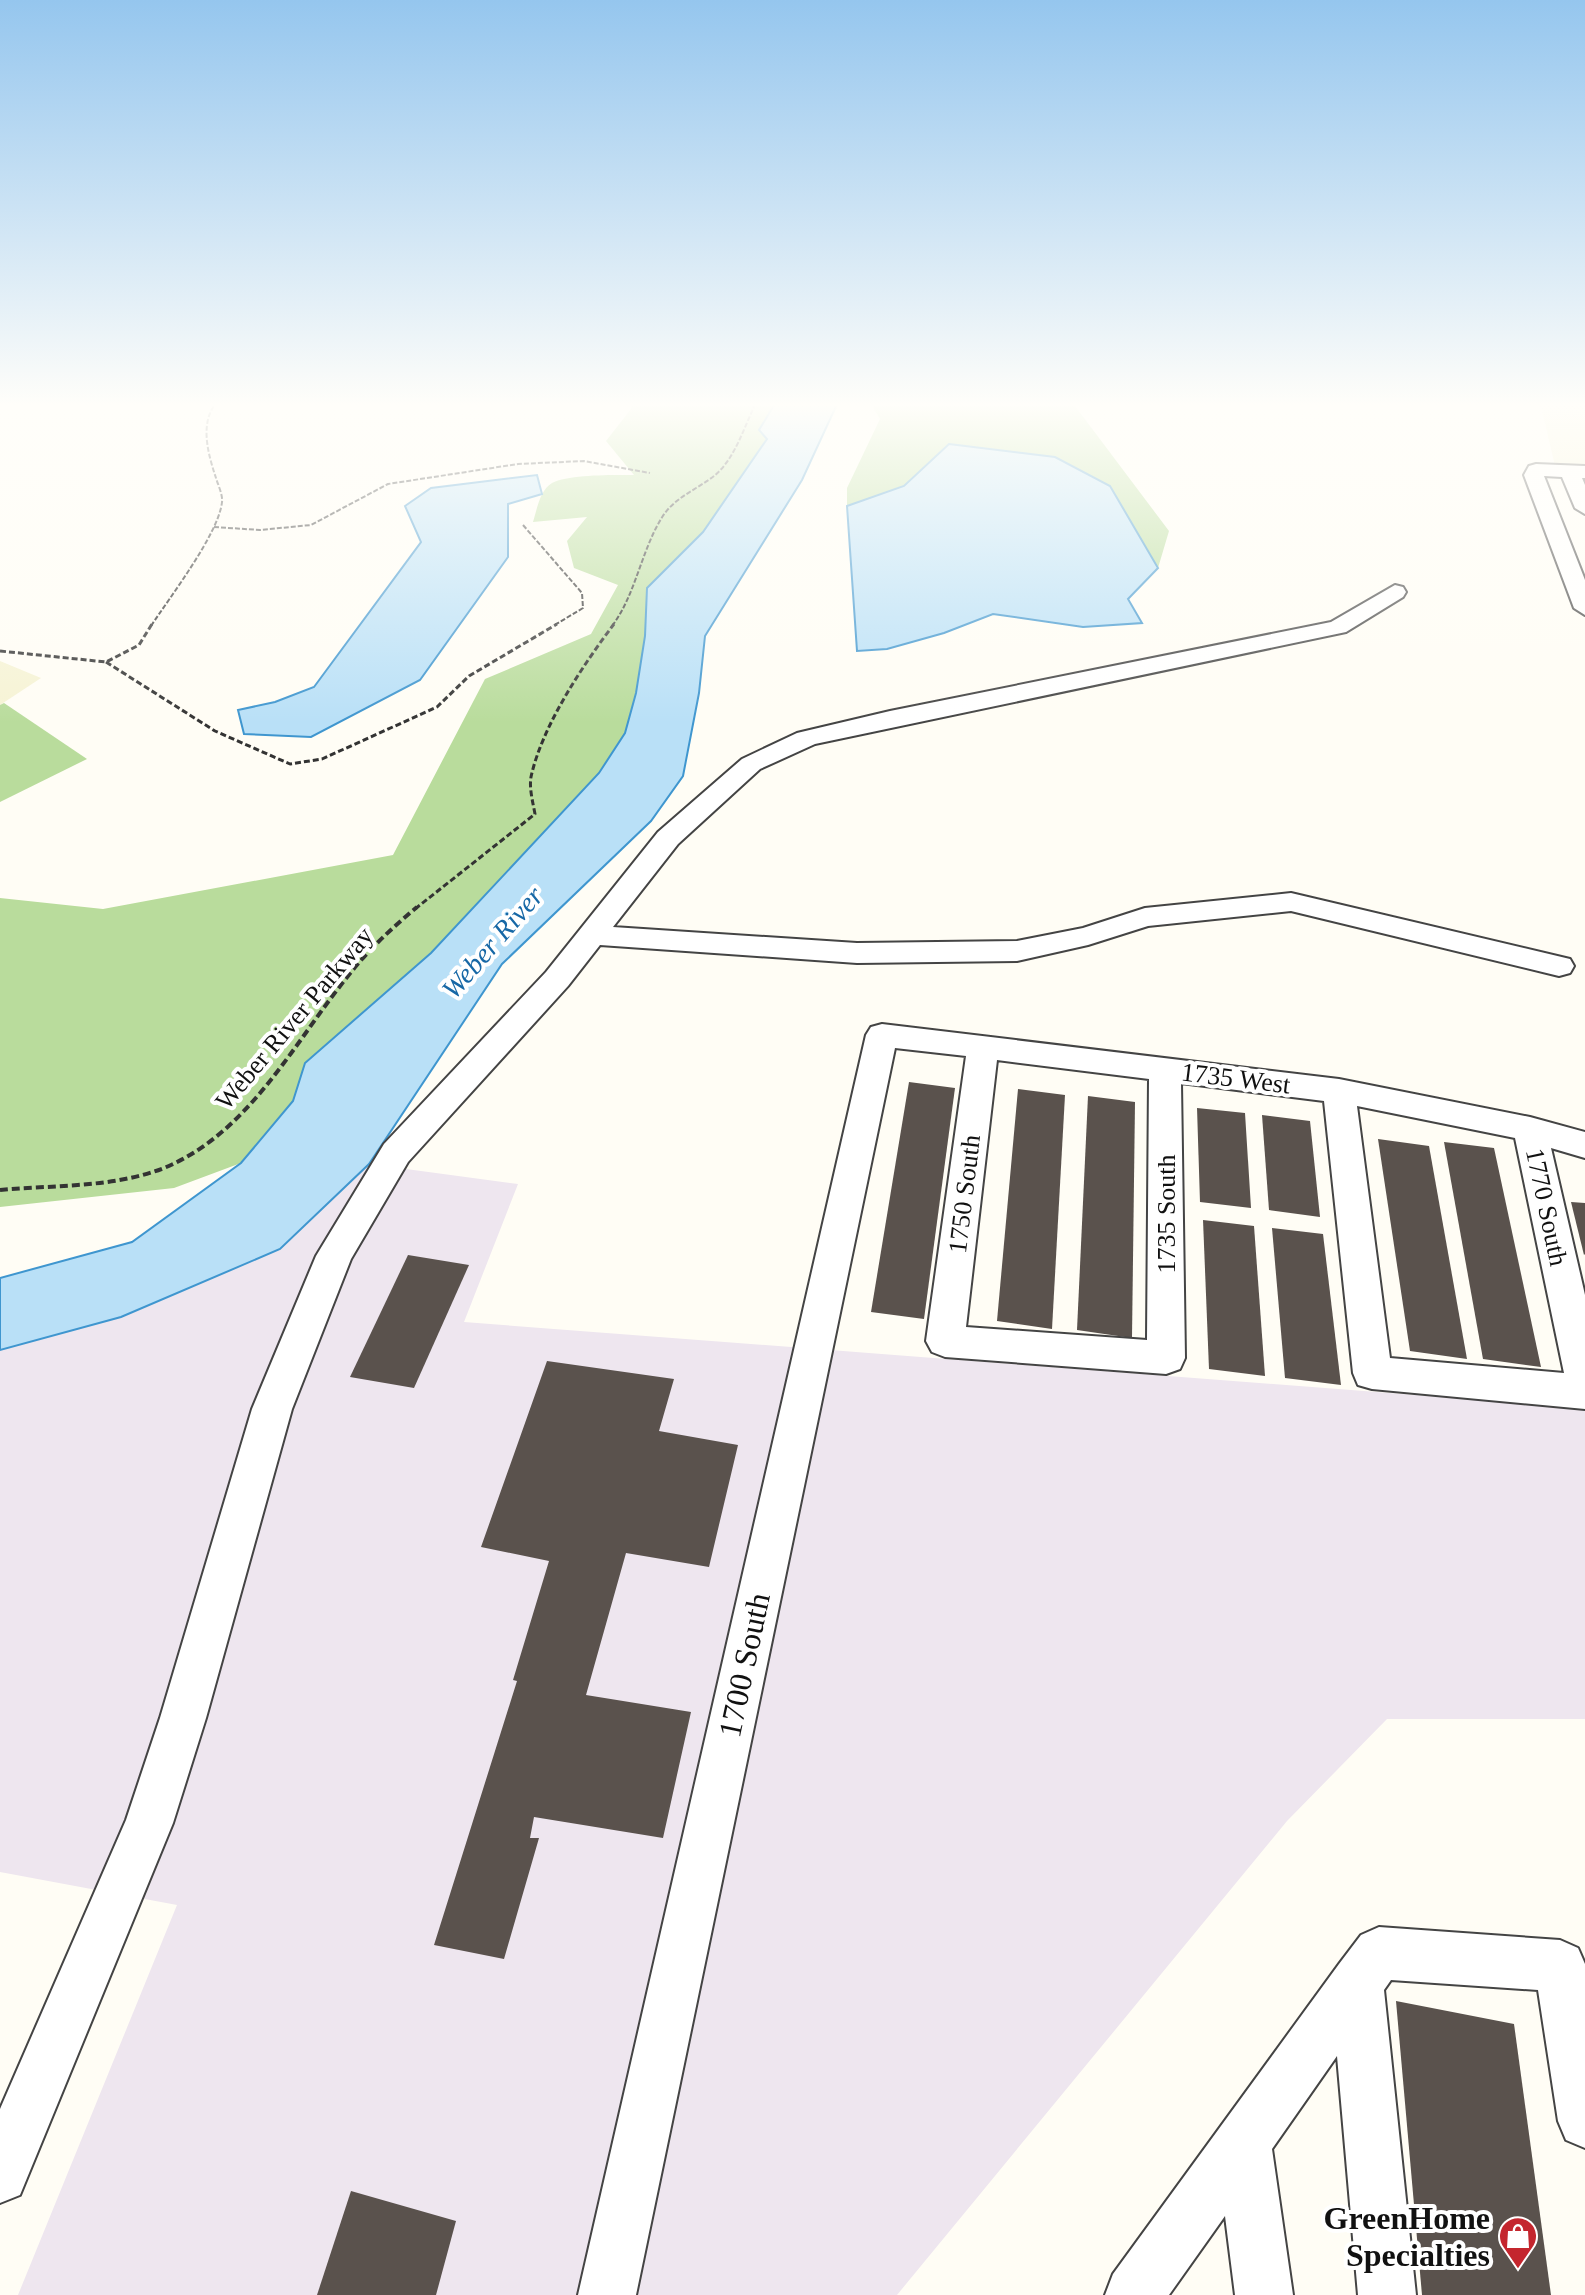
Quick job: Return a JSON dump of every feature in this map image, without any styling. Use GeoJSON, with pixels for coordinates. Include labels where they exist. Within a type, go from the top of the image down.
{"type":"FeatureCollection","features":[{"type":"Feature","properties":{"kind":"street"},"geometry":{"type":"LineString","coordinates":[[1547,509],[1585,608]]}},
{"type":"Feature","properties":{"kind":"street"},"geometry":{"type":"LineString","coordinates":[[6,2141],[149,1823],[183,1718],[272,1409],[334,1256],[396,1153],[487,1058],[593,935],[668,838],[751,764],[806,738],[890,718],[1338,627],[1395,592]]}},
{"type":"Feature","properties":{"kind":"street"},"geometry":{"type":"LineString","coordinates":[[593,935],[857,953],[1017,951],[1088,936],[1145,917],[1291,902],[1559,966]]}},
{"type":"Feature","properties":{"kind":"street","name":"1735 West"},"geometry":{"type":"LineString","coordinates":[[882,1035],[1339,1091],[1530,1129],[1585,1145]]}},
{"type":"Feature","properties":{"kind":"street","name":"1700 South"},"geometry":{"type":"LineString","coordinates":[[607,2295],[882,1035]]}},
{"type":"Feature","properties":{"kind":"street","name":"1750 South"},"geometry":{"type":"LineString","coordinates":[[983,1047],[945,1341],[1166,1358]]}},
{"type":"Feature","properties":{"kind":"street","name":"1735 South"},"geometry":{"type":"LineString","coordinates":[[1165,1070],[1166,1358]]}},
{"type":"Feature","properties":{"kind":"street"},"geometry":{"type":"LineString","coordinates":[[1339,1091],[1372,1373],[1585,1392]]}},
{"type":"Feature","properties":{"kind":"street","name":"1770 South"},"geometry":{"type":"LineString","coordinates":[[1530,1129],[1585,1379]]}},
{"type":"Feature","properties":{"kind":"street"},"geometry":{"type":"LineString","coordinates":[[1134,2295],[1379,1953],[1572,1973],[1585,2121]]}},
{"type":"Feature","properties":{"kind":"street"},"geometry":{"type":"LineString","coordinates":[[1357,1982],[1387,2295]]}},
{"type":"Feature","properties":{"kind":"street"},"geometry":{"type":"LineString","coordinates":[[1243,2142],[1264,2295]]}},
{"type":"Feature","properties":{"kind":"path"},"geometry":{"type":"LineString","coordinates":[[106,662],[139,645],[214,527],[220,509]]}},
{"type":"Feature","properties":{"kind":"path"},"geometry":{"type":"LineString","coordinates":[[214,527],[260,530],[311,525],[341,509]]}},
{"type":"Feature","properties":{"kind":"path","name":"Weber River Parkway"},"geometry":{"type":"LineString","coordinates":[[0,1190],[134,1175],[165,1167],[214,1139],[246,1107],[374,946],[490,848],[521,830],[535,814],[530,780],[541,747],[581,667],[623,612],[636,571],[662,516],[669,509]]}},
{"type":"Feature","properties":{"kind":"path"},"geometry":{"type":"LineString","coordinates":[[0,651],[106,662],[215,731],[290,764],[322,759],[437,707],[469,676],[583,608],[582,593],[523,525]]}},
{"type":"Feature","properties":{"kind":"shaded area"},"geometry":{"type":"Polygon","coordinates":[[[0,661],[41,678],[0,705],[0,661]]]}},
{"type":"Feature","properties":{"kind":"shaded area"},"geometry":{"type":"Polygon","coordinates":[[[369,1164],[518,1184],[464,1322],[1585,1408],[1585,1719],[1387,1719],[1287,1821],[897,2295],[18,2295],[177,1905],[0,1872],[0,1350],[121,1317],[280,1249],[369,1164]]]}},
{"type":"Feature","properties":{"kind":"green space"},"geometry":{"type":"Polygon","coordinates":[[[537,509],[719,509],[703,532],[647,588],[645,636],[636,693],[625,733],[599,773],[431,953],[305,1063],[293,1101],[241,1163],[174,1188],[0,1207],[0,898],[103,909],[393,855],[485,679],[591,634],[618,585],[574,568],[567,541],[587,517],[533,522],[537,509]]]}},
{"type":"Feature","properties":{"kind":"green space"},"geometry":{"type":"Polygon","coordinates":[[[1123,509],[1153,509],[1169,531],[1158,568],[1123,509]]]}},
{"type":"Feature","properties":{"kind":"green space"},"geometry":{"type":"Polygon","coordinates":[[[4,703],[87,759],[0,802],[0,705],[4,703]]]}},
{"type":"Feature","properties":{"kind":"water"},"geometry":{"type":"Polygon","coordinates":[[[406,509],[508,509],[508,557],[420,680],[311,737],[244,734],[238,710],[275,702],[314,687],[421,542],[406,509]]]}},
{"type":"Feature","properties":{"kind":"water","name":"Weber River"},"geometry":{"type":"Polygon","coordinates":[[[719,509],[784,509],[705,636],[699,693],[683,776],[651,821],[502,964],[369,1164],[280,1249],[121,1317],[0,1350],[0,1278],[132,1242],[241,1163],[293,1101],[305,1063],[431,953],[599,773],[625,733],[636,693],[645,636],[647,588],[703,532],[719,509]]]}},
{"type":"Feature","properties":{"kind":"water"},"geometry":{"type":"Polygon","coordinates":[[[847,509],[1124,509],[1158,568],[1128,599],[1142,623],[1083,627],[993,614],[944,633],[887,649],[857,651],[847,509]]]}},
{"type":"Feature","properties":{"kind":"building"},"geometry":{"type":"Polygon","coordinates":[[[909,1082],[955,1088],[924,1319],[871,1312],[909,1082]]]}},
{"type":"Feature","properties":{"kind":"building"},"geometry":{"type":"Polygon","coordinates":[[[1018,1089],[1065,1095],[1052,1329],[997,1321],[1018,1089]]]}},
{"type":"Feature","properties":{"kind":"building"},"geometry":{"type":"Polygon","coordinates":[[[1088,1096],[1135,1102],[1132,1338],[1077,1330],[1088,1096]]]}},
{"type":"Feature","properties":{"kind":"building"},"geometry":{"type":"Polygon","coordinates":[[[1197,1108],[1245,1113],[1251,1208],[1200,1202],[1197,1108]]]}},
{"type":"Feature","properties":{"kind":"building"},"geometry":{"type":"Polygon","coordinates":[[[1262,1115],[1310,1121],[1320,1217],[1269,1210],[1262,1115]]]}},
{"type":"Feature","properties":{"kind":"building"},"geometry":{"type":"Polygon","coordinates":[[[1378,1139],[1429,1146],[1467,1359],[1410,1351],[1378,1139]]]}},
{"type":"Feature","properties":{"kind":"building"},"geometry":{"type":"Polygon","coordinates":[[[1444,1142],[1494,1148],[1541,1367],[1483,1359],[1444,1142]]]}},
{"type":"Feature","properties":{"kind":"building"},"geometry":{"type":"Polygon","coordinates":[[[1571,1202],[1585,1203],[1584,1255],[1571,1202]]]}},
{"type":"Feature","properties":{"kind":"building"},"geometry":{"type":"Polygon","coordinates":[[[1203,1220],[1254,1226],[1265,1376],[1209,1369],[1203,1220]]]}},
{"type":"Feature","properties":{"kind":"building"},"geometry":{"type":"Polygon","coordinates":[[[1272,1228],[1323,1234],[1341,1385],[1285,1378],[1272,1228]]]}},
{"type":"Feature","properties":{"kind":"building"},"geometry":{"type":"Polygon","coordinates":[[[408,1255],[469,1265],[414,1388],[350,1377],[408,1255]]]}},
{"type":"Feature","properties":{"kind":"building"},"geometry":{"type":"Polygon","coordinates":[[[547,1361],[674,1379],[659,1431],[738,1445],[709,1567],[626,1553],[586,1695],[691,1712],[663,1838],[534,1817],[530,1838],[539,1838],[504,1959],[434,1945],[517,1681],[513,1680],[549,1561],[481,1547],[547,1361]]]}},
{"type":"Feature","properties":{"kind":"building"},"geometry":{"type":"Polygon","coordinates":[[[1396,2001],[1514,2024],[1551,2295],[1422,2295],[1396,2001]]]}},
{"type":"Feature","properties":{"kind":"building"},"geometry":{"type":"Polygon","coordinates":[[[351,2191],[456,2221],[436,2295],[317,2295],[351,2191]]]}},
{"type":"Feature","properties":{"kind":"place","name":"GreenHome Specialties"},"geometry":{"type":"Point","coordinates":[1518,2270]}}]}
